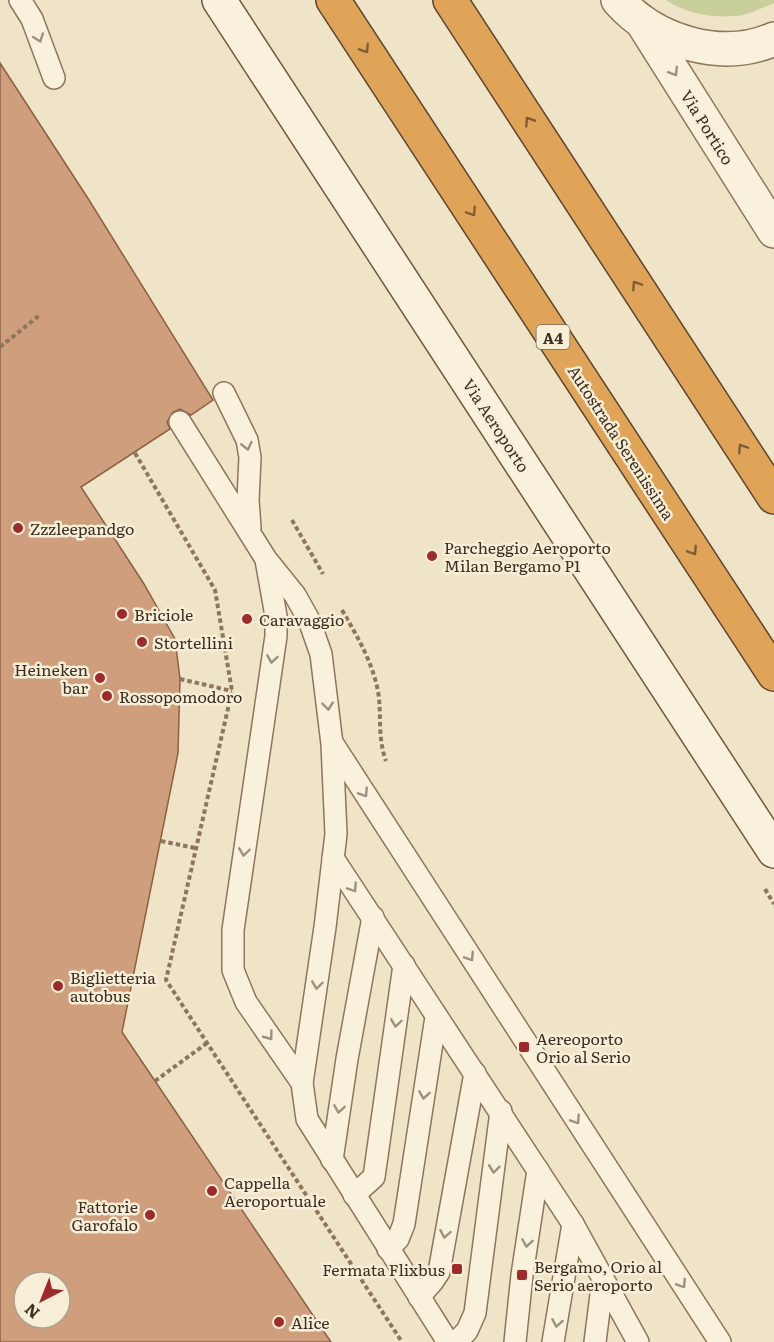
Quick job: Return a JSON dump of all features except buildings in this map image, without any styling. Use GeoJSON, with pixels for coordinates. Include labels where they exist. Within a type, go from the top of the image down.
{"type":"FeatureCollection","features":[{"type":"Feature","properties":{"kind":"highway","name":"Autostrada Serenissima"},"geometry":{"type":"LineString","coordinates":[[333,0],[774,674]]}},
{"type":"Feature","properties":{"kind":"highway"},"geometry":{"type":"LineString","coordinates":[[450,0],[774,497]]}},
{"type":"Feature","properties":{"kind":"main road","name":"Via Aeroporto"},"geometry":{"type":"LineString","coordinates":[[219,0],[774,851]]}},
{"type":"Feature","properties":{"kind":"main road"},"geometry":{"type":"LineString","coordinates":[[618,0],[642,22],[670,38],[702,47],[734,48],[774,39]]}},
{"type":"Feature","properties":{"kind":"main road","name":"Via Portico"},"geometry":{"type":"LineString","coordinates":[[642,22],[774,231]]}},
{"type":"Feature","properties":{"kind":"lane"},"geometry":{"type":"LineString","coordinates":[[20,0],[32,19],[54,78]]}},
{"type":"Feature","properties":{"kind":"lane"},"geometry":{"type":"LineString","coordinates":[[224,393],[247,440],[250,457],[248,500],[250,531]]}},
{"type":"Feature","properties":{"kind":"lane"},"geometry":{"type":"LineString","coordinates":[[180,422],[266,559],[295,595],[309,620],[321,654],[332,744],[336,834],[302,1083],[307,1119],[448,1342]]}},
{"type":"Feature","properties":{"kind":"lane"},"geometry":{"type":"LineString","coordinates":[[266,559],[276,616],[276,636],[233,930],[233,970],[246,1002],[302,1083]]}},
{"type":"Feature","properties":{"kind":"lane"},"geometry":{"type":"LineString","coordinates":[[332,744],[720,1342]]}},
{"type":"Feature","properties":{"kind":"lane"},"geometry":{"type":"LineString","coordinates":[[333,858],[573,1224],[638,1342]]}},
{"type":"Feature","properties":{"kind":"lane"},"geometry":{"type":"LineString","coordinates":[[332,1160],[347,1059],[373,917]]}},
{"type":"Feature","properties":{"kind":"lane"},"geometry":{"type":"LineString","coordinates":[[354,1195],[374,1177],[404,965]]}},
{"type":"Feature","properties":{"kind":"lane"},"geometry":{"type":"LineString","coordinates":[[388,1248],[398,1239],[404,1224],[436,1017]]}},
{"type":"Feature","properties":{"kind":"lane"},"geometry":{"type":"LineString","coordinates":[[419,1297],[439,1272],[475,1073]]}},
{"type":"Feature","properties":{"kind":"lane"},"geometry":{"type":"LineString","coordinates":[[456,1342],[467,1331],[475,1313],[501,1111]]}},
{"type":"Feature","properties":{"kind":"lane"},"geometry":{"type":"LineString","coordinates":[[515,1342],[522,1275],[538,1170]]}},
{"type":"Feature","properties":{"kind":"lane"},"geometry":{"type":"LineString","coordinates":[[554,1342],[573,1224]]}},
{"type":"Feature","properties":{"kind":"lane"},"geometry":{"type":"LineString","coordinates":[[595,1342],[603,1279]]}},
{"type":"Feature","properties":{"kind":"path"},"geometry":{"type":"LineString","coordinates":[[0,347],[41,314]]}},
{"type":"Feature","properties":{"kind":"path"},"geometry":{"type":"LineString","coordinates":[[292,520],[325,579]]}},
{"type":"Feature","properties":{"kind":"path"},"geometry":{"type":"LineString","coordinates":[[337,600],[366,652],[378,692],[380,745],[387,766]]}},
{"type":"Feature","properties":{"kind":"path"},"geometry":{"type":"LineString","coordinates":[[180,679],[232,691]]}},
{"type":"Feature","properties":{"kind":"path"},"geometry":{"type":"LineString","coordinates":[[161,841],[195,848]]}},
{"type":"Feature","properties":{"kind":"path"},"geometry":{"type":"LineString","coordinates":[[155,1081],[207,1042]]}},
{"type":"Feature","properties":{"kind":"green space"},"geometry":{"type":"Polygon","coordinates":[[[666,0],[774,0],[774,3],[747,14],[723,16],[703,15],[666,0]]]}},
{"type":"Feature","properties":{"kind":"place","name":"Zzzleepandgo"},"geometry":{"type":"Point","coordinates":[18,528]}},
{"type":"Feature","properties":{"kind":"place","name":"Parcheggio Aeroporto Milan Bergamo P1"},"geometry":{"type":"Point","coordinates":[432,556]}},
{"type":"Feature","properties":{"kind":"place","name":"Briciole"},"geometry":{"type":"Point","coordinates":[122,614]}},
{"type":"Feature","properties":{"kind":"place","name":"Caravaggio"},"geometry":{"type":"Point","coordinates":[247,619]}},
{"type":"Feature","properties":{"kind":"place","name":"Stortellini"},"geometry":{"type":"Point","coordinates":[142,642]}},
{"type":"Feature","properties":{"kind":"place","name":"Heineken bar"},"geometry":{"type":"Point","coordinates":[100,678]}},
{"type":"Feature","properties":{"kind":"place","name":"Rossopomodoro"},"geometry":{"type":"Point","coordinates":[107,696]}},
{"type":"Feature","properties":{"kind":"place","name":"Biglietteria autobus"},"geometry":{"type":"Point","coordinates":[58,986]}},
{"type":"Feature","properties":{"kind":"place","name":"Aereoporto Orio al Serio"},"geometry":{"type":"Point","coordinates":[524,1047]}},
{"type":"Feature","properties":{"kind":"place","name":"Cappella Aeroportuale"},"geometry":{"type":"Point","coordinates":[212,1191]}},
{"type":"Feature","properties":{"kind":"place","name":"Fattorie Garofalo"},"geometry":{"type":"Point","coordinates":[150,1215]}},
{"type":"Feature","properties":{"kind":"place","name":"Fermata Flixbus"},"geometry":{"type":"Point","coordinates":[457,1269]}},
{"type":"Feature","properties":{"kind":"place","name":"Bergamo, Orio al Serio aeroporto"},"geometry":{"type":"Point","coordinates":[522,1275]}},
{"type":"Feature","properties":{"kind":"place","name":"Alice"},"geometry":{"type":"Point","coordinates":[279,1322]}}]}
